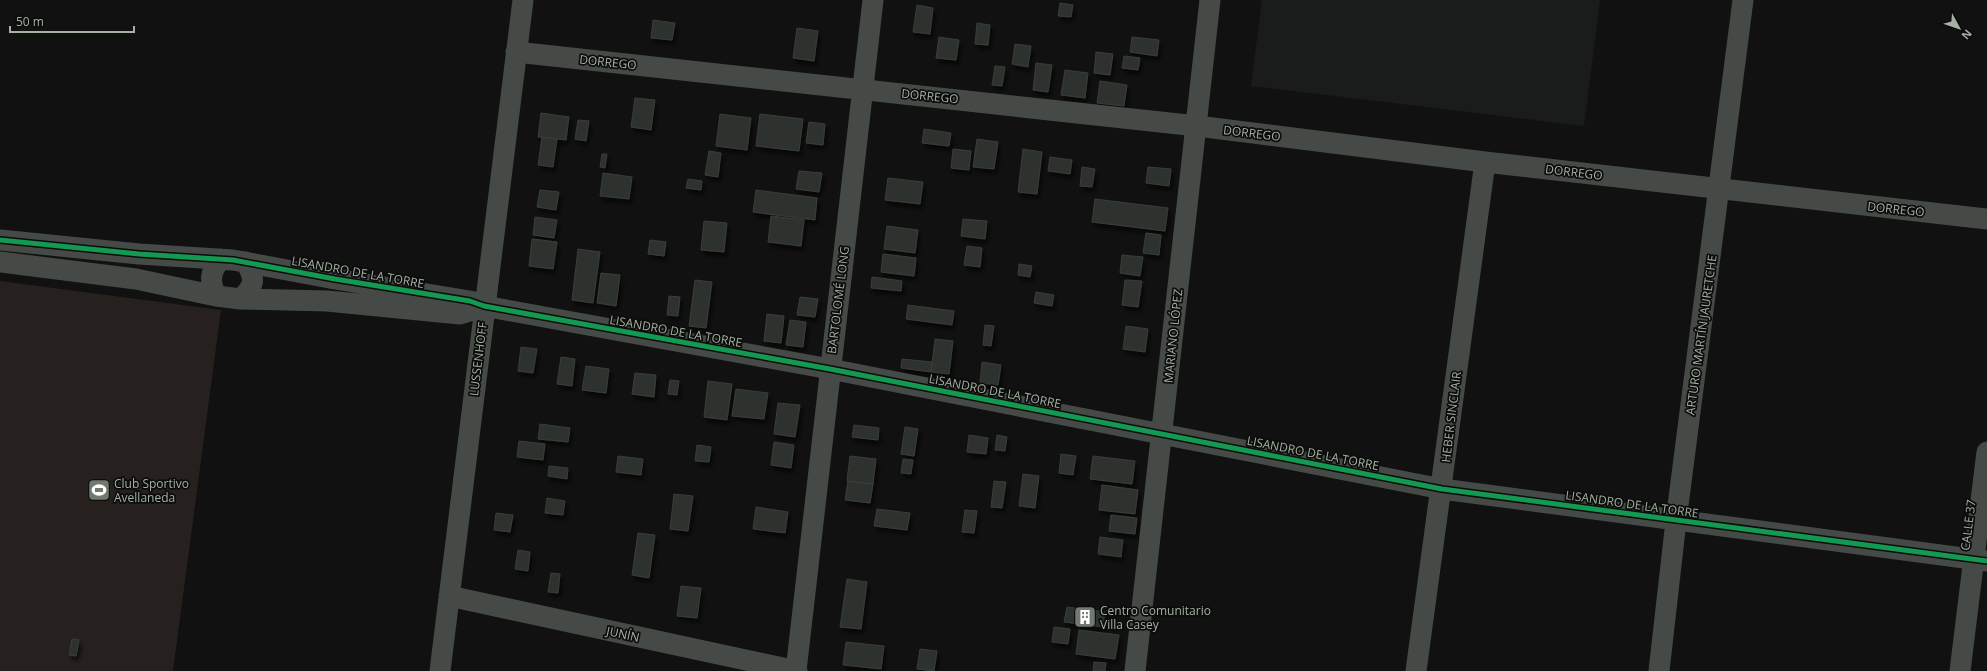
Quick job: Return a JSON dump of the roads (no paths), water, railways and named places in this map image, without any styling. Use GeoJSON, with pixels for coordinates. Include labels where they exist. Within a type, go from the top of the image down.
{"type":"FeatureCollection","features":[{"type":"Feature","properties":{"kind":"street","name":"LUSSENHOFF"},"geometry":{"type":"LineString","coordinates":[[440,671],[523,0]]}},
{"type":"Feature","properties":{"kind":"street","name":"BARTOLOMÉ LONG"},"geometry":{"type":"LineString","coordinates":[[796,671],[873,0]]}},
{"type":"Feature","properties":{"kind":"street","name":"MARIANO LÓPEZ"},"geometry":{"type":"LineString","coordinates":[[1134,671],[1197,126],[1210,0]]}},
{"type":"Feature","properties":{"kind":"street","name":"ARTURO MARTÍN JAURETCHE"},"geometry":{"type":"LineString","coordinates":[[1659,671],[1676,521],[1744,0]]}},
{"type":"Feature","properties":{"kind":"street","name":"DORREGO"},"geometry":{"type":"LineString","coordinates":[[516,52],[864,88],[1197,126],[1485,162],[1987,219]]}},
{"type":"Feature","properties":{"kind":"street","name":"HEBER SINCLAIR"},"geometry":{"type":"LineString","coordinates":[[1416,671],[1442,489],[1485,162]]}},
{"type":"Feature","properties":{"kind":"street","name":"LISANDRO DE LA TORRE"},"geometry":{"type":"LineString","coordinates":[[0,240],[139,254],[246,262],[335,280],[470,300],[484,306],[830,369],[1442,489],[1980,560]]}},
{"type":"Feature","properties":{"kind":"street"},"geometry":{"type":"LineString","coordinates":[[27,266],[30,244]]}},
{"type":"Feature","properties":{"kind":"street"},"geometry":{"type":"LineString","coordinates":[[136,279],[139,254]]}},
{"type":"Feature","properties":{"kind":"street"},"geometry":{"type":"LineString","coordinates":[[216,296],[210,281],[214,267],[221,259]]}},
{"type":"Feature","properties":{"kind":"street","name":"LISANDRO DE LA TORRE"},"geometry":{"type":"LineString","coordinates":[[0,262],[136,279],[216,296],[241,299],[327,301],[460,314],[484,306]]}},
{"type":"Feature","properties":{"kind":"street"},"geometry":{"type":"LineString","coordinates":[[241,299],[253,285],[254,278],[246,262]]}},
{"type":"Feature","properties":{"kind":"street","name":"CALLE 37"},"geometry":{"type":"LineString","coordinates":[[1960,671],[1980,560],[1987,452]]}},
{"type":"Feature","properties":{"kind":"street","name":"JUNÍN"},"geometry":{"type":"LineString","coordinates":[[449,596],[796,671]]}},
{"type":"Feature","properties":{"kind":"place","name":"Club Sportivo Avellaneda"},"geometry":{"type":"Point","coordinates":[99,490]}},
{"type":"Feature","properties":{"kind":"place","name":"Centro Comunitario Villa Casey"},"geometry":{"type":"Point","coordinates":[1085,617]}}]}
